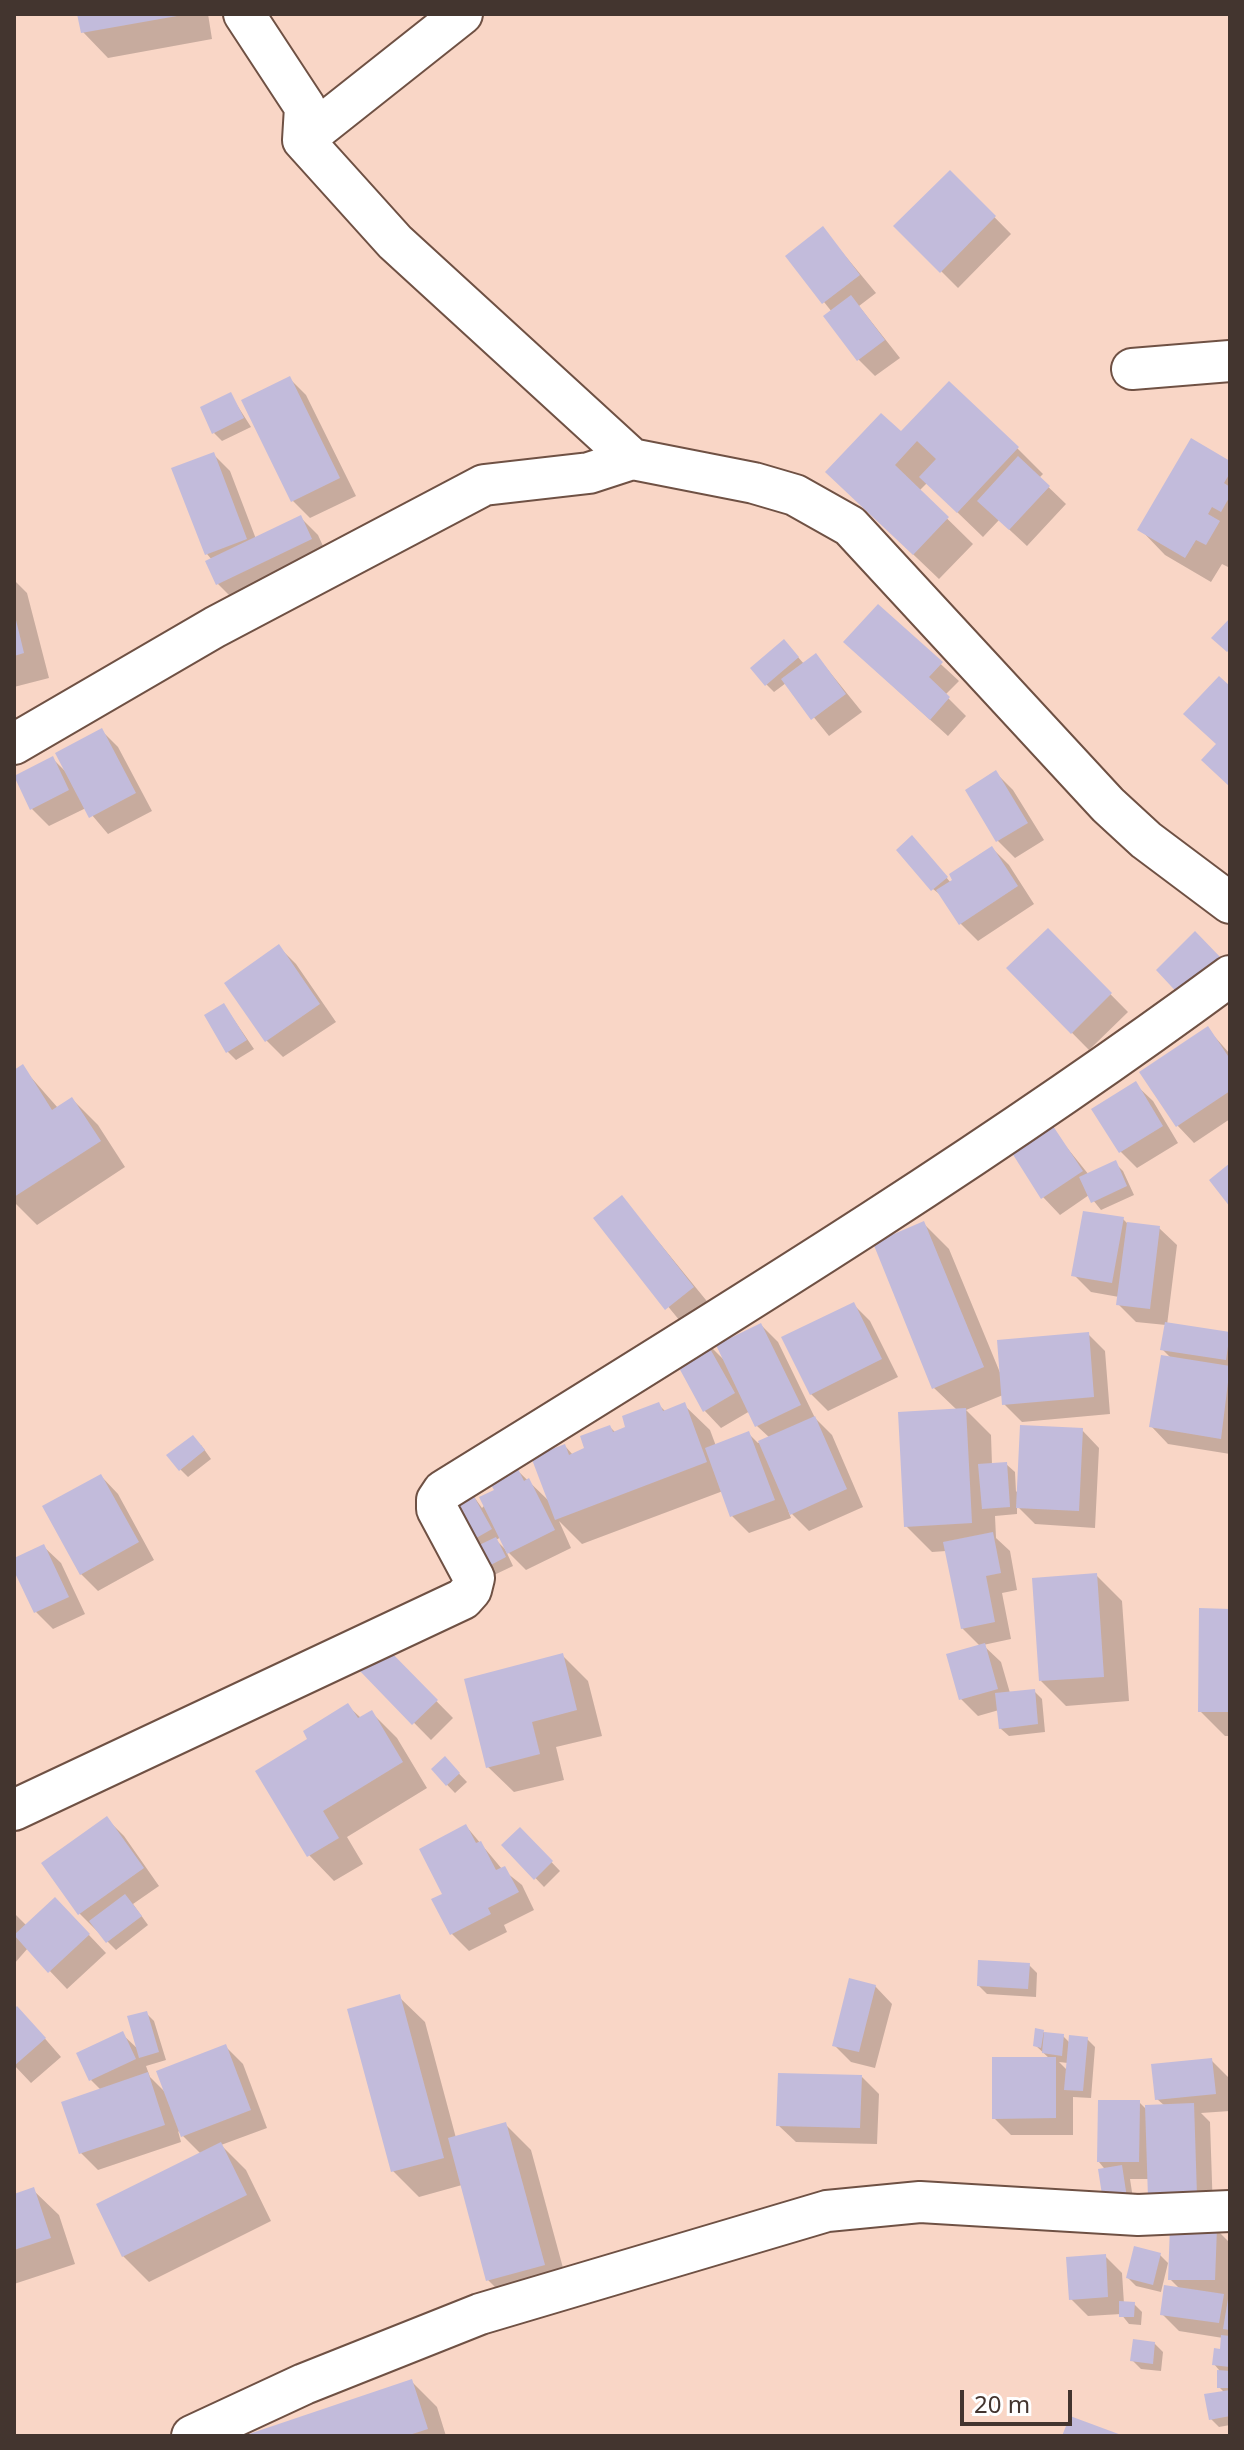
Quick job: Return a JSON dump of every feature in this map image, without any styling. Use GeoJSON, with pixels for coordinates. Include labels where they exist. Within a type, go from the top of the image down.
{"type":"FeatureCollection","features":[{"type":"Feature","properties":{"kind":"street"},"geometry":{"type":"LineString","coordinates":[[244,14],[305,107],[303,140],[395,242],[632,459]]}},
{"type":"Feature","properties":{"kind":"street"},"geometry":{"type":"LineString","coordinates":[[303,140],[462,14]]}},
{"type":"Feature","properties":{"kind":"street"},"geometry":{"type":"LineString","coordinates":[[1132,369],[1230,361]]}},
{"type":"Feature","properties":{"kind":"street"},"geometry":{"type":"LineString","coordinates":[[14,744],[215,627],[484,485],[589,473],[632,459],[754,483],[795,495],[850,526],[1108,805],[1146,840],[1230,903]]}},
{"type":"Feature","properties":{"kind":"street"},"geometry":{"type":"LineString","coordinates":[[14,1810],[463,1599],[471,1590],[474,1578],[437,1509],[437,1500],[443,1491],[806,1266],[1156,1031],[1230,976]]}},
{"type":"Feature","properties":{"kind":"street"},"geometry":{"type":"LineString","coordinates":[[192,2436],[304,2384],[480,2314],[827,2211],[920,2202],[1138,2215],[1230,2211]]}},
{"type":"Feature","properties":{"kind":"building"},"geometry":{"type":"Polygon","coordinates":[[[77,14],[176,14],[177,16],[81,33],[77,14]]]}},
{"type":"Feature","properties":{"kind":"building"},"geometry":{"type":"Polygon","coordinates":[[[950,170],[996,216],[940,273],[893,226],[950,170]]]}},
{"type":"Feature","properties":{"kind":"building"},"geometry":{"type":"Polygon","coordinates":[[[823,226],[860,275],[822,304],[785,256],[823,226]]]}},
{"type":"Feature","properties":{"kind":"building"},"geometry":{"type":"Polygon","coordinates":[[[851,295],[885,340],[857,361],[823,316],[851,295]]]}},
{"type":"Feature","properties":{"kind":"building"},"geometry":{"type":"Polygon","coordinates":[[[290,376],[340,478],[291,502],[241,400],[290,376]]]}},
{"type":"Feature","properties":{"kind":"building"},"geometry":{"type":"Polygon","coordinates":[[[949,381],[1019,447],[957,513],[919,477],[936,459],[917,441],[895,465],[949,517],[913,555],[825,472],[881,413],[901,431],[949,381]]]}},
{"type":"Feature","properties":{"kind":"building"},"geometry":{"type":"Polygon","coordinates":[[[231,392],[244,418],[212,434],[200,407],[231,392]]]}},
{"type":"Feature","properties":{"kind":"building"},"geometry":{"type":"Polygon","coordinates":[[[1191,438],[1230,461],[1230,473],[1224,483],[1230,487],[1230,496],[1221,512],[1212,507],[1208,514],[1220,521],[1206,545],[1196,540],[1185,558],[1137,530],[1191,438]]]}},
{"type":"Feature","properties":{"kind":"building"},"geometry":{"type":"Polygon","coordinates":[[[214,452],[247,539],[205,555],[171,468],[214,452]]]}},
{"type":"Feature","properties":{"kind":"building"},"geometry":{"type":"Polygon","coordinates":[[[1018,456],[1050,486],[1009,530],[977,501],[1018,456]]]}},
{"type":"Feature","properties":{"kind":"building"},"geometry":{"type":"Polygon","coordinates":[[[301,515],[312,539],[216,585],[205,561],[301,515]]]}},
{"type":"Feature","properties":{"kind":"building"},"geometry":{"type":"Polygon","coordinates":[[[878,604],[943,662],[929,677],[950,697],[930,720],[843,642],[878,604]]]}},
{"type":"Feature","properties":{"kind":"building"},"geometry":{"type":"Polygon","coordinates":[[[14,617],[24,653],[14,656],[14,617]]]}},
{"type":"Feature","properties":{"kind":"building"},"geometry":{"type":"Polygon","coordinates":[[[1230,618],[1230,649],[1227,652],[1211,638],[1230,618]]]}},
{"type":"Feature","properties":{"kind":"building"},"geometry":{"type":"Polygon","coordinates":[[[784,639],[799,657],[765,686],[750,668],[784,639]]]}},
{"type":"Feature","properties":{"kind":"building"},"geometry":{"type":"Polygon","coordinates":[[[816,653],[846,694],[811,720],[781,679],[816,653]]]}},
{"type":"Feature","properties":{"kind":"building"},"geometry":{"type":"Polygon","coordinates":[[[1219,676],[1230,686],[1230,787],[1201,760],[1216,744],[1183,714],[1219,676]]]}},
{"type":"Feature","properties":{"kind":"building"},"geometry":{"type":"Polygon","coordinates":[[[102,728],[136,793],[89,818],[55,753],[102,728]]]}},
{"type":"Feature","properties":{"kind":"building"},"geometry":{"type":"Polygon","coordinates":[[[53,756],[69,790],[30,810],[14,776],[53,756]]]}},
{"type":"Feature","properties":{"kind":"building"},"geometry":{"type":"Polygon","coordinates":[[[996,770],[1028,823],[996,842],[965,790],[996,770]]]}},
{"type":"Feature","properties":{"kind":"building"},"geometry":{"type":"Polygon","coordinates":[[[912,835],[948,877],[931,891],[896,850],[912,835]]]}},
{"type":"Feature","properties":{"kind":"building"},"geometry":{"type":"Polygon","coordinates":[[[992,846],[1018,886],[959,925],[936,890],[952,880],[949,874],[992,846]]]}},
{"type":"Feature","properties":{"kind":"building"},"geometry":{"type":"Polygon","coordinates":[[[1048,928],[1112,993],[1071,1034],[1006,968],[1048,928]]]}},
{"type":"Feature","properties":{"kind":"building"},"geometry":{"type":"Polygon","coordinates":[[[1195,931],[1223,960],[1183,999],[1156,970],[1195,931]]]}},
{"type":"Feature","properties":{"kind":"building"},"geometry":{"type":"Polygon","coordinates":[[[279,944],[320,1004],[265,1042],[224,983],[279,944]]]}},
{"type":"Feature","properties":{"kind":"building"},"geometry":{"type":"Polygon","coordinates":[[[224,1003],[247,1040],[226,1053],[204,1015],[224,1003]]]}},
{"type":"Feature","properties":{"kind":"building"},"geometry":{"type":"Polygon","coordinates":[[[1208,1026],[1230,1059],[1230,1091],[1176,1127],[1139,1072],[1208,1026]]]}},
{"type":"Feature","properties":{"kind":"building"},"geometry":{"type":"Polygon","coordinates":[[[23,1064],[52,1110],[72,1097],[101,1141],[14,1197],[14,1070],[23,1064]]]}},
{"type":"Feature","properties":{"kind":"building"},"geometry":{"type":"Polygon","coordinates":[[[1136,1081],[1163,1126],[1119,1153],[1091,1109],[1136,1081]]]}},
{"type":"Feature","properties":{"kind":"building"},"geometry":{"type":"Polygon","coordinates":[[[1053,1126],[1083,1171],[1041,1199],[1012,1153],[1053,1126]]]}},
{"type":"Feature","properties":{"kind":"building"},"geometry":{"type":"Polygon","coordinates":[[[1116,1160],[1127,1186],[1091,1203],[1079,1177],[1116,1160]]]}},
{"type":"Feature","properties":{"kind":"building"},"geometry":{"type":"Polygon","coordinates":[[[1230,1163],[1230,1207],[1209,1180],[1230,1163]]]}},
{"type":"Feature","properties":{"kind":"building"},"geometry":{"type":"Polygon","coordinates":[[[622,1195],[694,1287],[665,1310],[593,1218],[622,1195]]]}},
{"type":"Feature","properties":{"kind":"building"},"geometry":{"type":"Polygon","coordinates":[[[1083,1211],[1124,1217],[1112,1283],[1071,1276],[1083,1211]]]}},
{"type":"Feature","properties":{"kind":"building"},"geometry":{"type":"Polygon","coordinates":[[[924,1221],[984,1367],[932,1389],[873,1243],[924,1221]]]}},
{"type":"Feature","properties":{"kind":"building"},"geometry":{"type":"Polygon","coordinates":[[[1127,1222],[1160,1226],[1150,1309],[1116,1305],[1127,1222]]]}},
{"type":"Feature","properties":{"kind":"building"},"geometry":{"type":"Polygon","coordinates":[[[854,1302],[882,1359],[810,1395],[781,1337],[854,1302]]]}},
{"type":"Feature","properties":{"kind":"building"},"geometry":{"type":"Polygon","coordinates":[[[1165,1322],[1230,1332],[1226,1360],[1160,1350],[1165,1322]]]}},
{"type":"Feature","properties":{"kind":"building"},"geometry":{"type":"Polygon","coordinates":[[[761,1323],[801,1405],[755,1427],[716,1345],[761,1323]]]}},
{"type":"Feature","properties":{"kind":"building"},"geometry":{"type":"Polygon","coordinates":[[[1089,1332],[1094,1397],[1002,1405],[997,1340],[1089,1332]]]}},
{"type":"Feature","properties":{"kind":"building"},"geometry":{"type":"Polygon","coordinates":[[[704,1338],[735,1393],[703,1412],[672,1355],[704,1338]]]}},
{"type":"Feature","properties":{"kind":"building"},"geometry":{"type":"Polygon","coordinates":[[[1161,1355],[1230,1366],[1221,1439],[1149,1427],[1161,1355]]]}},
{"type":"Feature","properties":{"kind":"building"},"geometry":{"type":"Polygon","coordinates":[[[659,1402],[663,1411],[685,1402],[707,1462],[555,1520],[531,1457],[565,1444],[569,1455],[584,1448],[580,1436],[610,1425],[613,1432],[625,1427],[622,1416],[659,1402]]]}},
{"type":"Feature","properties":{"kind":"building"},"geometry":{"type":"Polygon","coordinates":[[[966,1408],[972,1523],[904,1527],[898,1412],[966,1408]]]}},
{"type":"Feature","properties":{"kind":"building"},"geometry":{"type":"Polygon","coordinates":[[[815,1416],[847,1489],[790,1515],[758,1441],[815,1416]]]}},
{"type":"Feature","properties":{"kind":"building"},"geometry":{"type":"Polygon","coordinates":[[[1020,1425],[1083,1428],[1079,1511],[1016,1508],[1020,1425]]]}},
{"type":"Feature","properties":{"kind":"building"},"geometry":{"type":"Polygon","coordinates":[[[749,1431],[775,1500],[730,1517],[705,1448],[749,1431]]]}},
{"type":"Feature","properties":{"kind":"building"},"geometry":{"type":"Polygon","coordinates":[[[193,1435],[205,1450],[179,1471],[166,1455],[193,1435]]]}},
{"type":"Feature","properties":{"kind":"building"},"geometry":{"type":"Polygon","coordinates":[[[1007,1462],[1010,1507],[982,1509],[978,1464],[1007,1462]]]}},
{"type":"Feature","properties":{"kind":"building"},"geometry":{"type":"Polygon","coordinates":[[[518,1469],[524,1481],[529,1478],[555,1530],[507,1554],[479,1497],[494,1490],[490,1483],[518,1469]]]}},
{"type":"Feature","properties":{"kind":"building"},"geometry":{"type":"Polygon","coordinates":[[[101,1474],[139,1542],[80,1575],[42,1506],[101,1474]]]}},
{"type":"Feature","properties":{"kind":"building"},"geometry":{"type":"Polygon","coordinates":[[[467,1484],[492,1529],[471,1541],[447,1496],[467,1484]]]}},
{"type":"Feature","properties":{"kind":"building"},"geometry":{"type":"Polygon","coordinates":[[[993,1532],[1001,1573],[986,1576],[995,1622],[961,1629],[943,1542],[993,1532]]]}},
{"type":"Feature","properties":{"kind":"building"},"geometry":{"type":"Polygon","coordinates":[[[496,1537],[506,1557],[485,1568],[475,1547],[496,1537]]]}},
{"type":"Feature","properties":{"kind":"building"},"geometry":{"type":"Polygon","coordinates":[[[44,1544],[69,1597],[34,1613],[14,1571],[14,1558],[44,1544]]]}},
{"type":"Feature","properties":{"kind":"building"},"geometry":{"type":"Polygon","coordinates":[[[1097,1573],[1104,1677],[1039,1681],[1032,1578],[1097,1573]]]}},
{"type":"Feature","properties":{"kind":"building"},"geometry":{"type":"Polygon","coordinates":[[[1199,1608],[1230,1609],[1230,1712],[1198,1712],[1199,1608]]]}},
{"type":"Feature","properties":{"kind":"building"},"geometry":{"type":"Polygon","coordinates":[[[985,1643],[998,1689],[959,1700],[946,1654],[985,1643]]]}},
{"type":"Feature","properties":{"kind":"building"},"geometry":{"type":"Polygon","coordinates":[[[383,1644],[438,1700],[412,1725],[358,1669],[383,1644]]]}},
{"type":"Feature","properties":{"kind":"building"},"geometry":{"type":"Polygon","coordinates":[[[563,1653],[577,1710],[532,1722],[540,1754],[486,1768],[464,1679],[563,1653]]]}},
{"type":"Feature","properties":{"kind":"building"},"geometry":{"type":"Polygon","coordinates":[[[1035,1689],[1038,1724],[999,1729],[995,1693],[1035,1689]]]}},
{"type":"Feature","properties":{"kind":"building"},"geometry":{"type":"Polygon","coordinates":[[[348,1703],[358,1718],[372,1710],[403,1762],[323,1811],[339,1838],[307,1857],[255,1771],[307,1739],[303,1731],[348,1703]]]}},
{"type":"Feature","properties":{"kind":"building"},"geometry":{"type":"Polygon","coordinates":[[[445,1756],[460,1773],[446,1786],[431,1769],[445,1756]]]}},
{"type":"Feature","properties":{"kind":"building"},"geometry":{"type":"Polygon","coordinates":[[[107,1816],[144,1868],[78,1915],[41,1863],[107,1816]]]}},
{"type":"Feature","properties":{"kind":"building"},"geometry":{"type":"Polygon","coordinates":[[[466,1824],[476,1843],[481,1841],[496,1870],[505,1866],[519,1892],[488,1908],[491,1914],[450,1935],[431,1899],[442,1894],[419,1849],[466,1824]]]}},
{"type":"Feature","properties":{"kind":"building"},"geometry":{"type":"Polygon","coordinates":[[[520,1827],[553,1861],[534,1880],[501,1845],[520,1827]]]}},
{"type":"Feature","properties":{"kind":"building"},"geometry":{"type":"Polygon","coordinates":[[[125,1894],[142,1916],[106,1943],[89,1921],[125,1894]]]}},
{"type":"Feature","properties":{"kind":"building"},"geometry":{"type":"Polygon","coordinates":[[[55,1897],[90,1934],[48,1973],[14,1935],[55,1897]]]}},
{"type":"Feature","properties":{"kind":"building"},"geometry":{"type":"Polygon","coordinates":[[[978,1960],[1030,1963],[1028,1989],[977,1986],[978,1960]]]}},
{"type":"Feature","properties":{"kind":"building"},"geometry":{"type":"Polygon","coordinates":[[[849,1978],[876,1985],[859,2052],[832,2046],[849,1978]]]}},
{"type":"Feature","properties":{"kind":"building"},"geometry":{"type":"Polygon","coordinates":[[[400,1994],[444,2158],[391,2172],[347,2009],[400,1994]]]}},
{"type":"Feature","properties":{"kind":"building"},"geometry":{"type":"Polygon","coordinates":[[[17,2006],[46,2038],[14,2066],[14,2009],[17,2006]]]}},
{"type":"Feature","properties":{"kind":"building"},"geometry":{"type":"Polygon","coordinates":[[[147,2011],[159,2052],[139,2058],[127,2016],[147,2011]]]}},
{"type":"Feature","properties":{"kind":"building"},"geometry":{"type":"Polygon","coordinates":[[[1035,2028],[1044,2030],[1041,2048],[1033,2046],[1035,2028]]]}},
{"type":"Feature","properties":{"kind":"building"},"geometry":{"type":"Polygon","coordinates":[[[123,2031],[136,2059],[89,2081],[76,2053],[123,2031]]]}},
{"type":"Feature","properties":{"kind":"building"},"geometry":{"type":"Polygon","coordinates":[[[1044,2032],[1064,2034],[1062,2056],[1042,2053],[1044,2032]]]}},
{"type":"Feature","properties":{"kind":"building"},"geometry":{"type":"Polygon","coordinates":[[[1069,2035],[1088,2037],[1083,2091],[1064,2090],[1069,2035]]]}},
{"type":"Feature","properties":{"kind":"building"},"geometry":{"type":"Polygon","coordinates":[[[226,2044],[251,2110],[181,2137],[156,2071],[226,2044]]]}},
{"type":"Feature","properties":{"kind":"building"},"geometry":{"type":"Polygon","coordinates":[[[992,2057],[1056,2057],[1056,2118],[992,2119],[992,2057]]]}},
{"type":"Feature","properties":{"kind":"building"},"geometry":{"type":"Polygon","coordinates":[[[1212,2058],[1216,2094],[1155,2100],[1151,2064],[1212,2058]]]}},
{"type":"Feature","properties":{"kind":"building"},"geometry":{"type":"Polygon","coordinates":[[[148,2072],[165,2125],[79,2154],[61,2102],[148,2072]]]}},
{"type":"Feature","properties":{"kind":"building"},"geometry":{"type":"Polygon","coordinates":[[[778,2073],[862,2075],[860,2128],[776,2126],[778,2073]]]}},
{"type":"Feature","properties":{"kind":"building"},"geometry":{"type":"Polygon","coordinates":[[[1098,2100],[1140,2100],[1139,2162],[1097,2162],[1098,2100]]]}},
{"type":"Feature","properties":{"kind":"building"},"geometry":{"type":"Polygon","coordinates":[[[1194,2103],[1197,2196],[1148,2198],[1145,2105],[1194,2103]]]}},
{"type":"Feature","properties":{"kind":"building"},"geometry":{"type":"Polygon","coordinates":[[[506,2122],[545,2265],[486,2281],[448,2138],[506,2122]]]}},
{"type":"Feature","properties":{"kind":"building"},"geometry":{"type":"Polygon","coordinates":[[[221,2142],[247,2195],[122,2257],[96,2204],[221,2142]]]}},
{"type":"Feature","properties":{"kind":"building"},"geometry":{"type":"Polygon","coordinates":[[[1122,2165],[1127,2198],[1103,2201],[1098,2169],[1122,2165]]]}},
{"type":"Feature","properties":{"kind":"building"},"geometry":{"type":"Polygon","coordinates":[[[34,2187],[51,2238],[14,2250],[14,2194],[34,2187]]]}},
{"type":"Feature","properties":{"kind":"building"},"geometry":{"type":"Polygon","coordinates":[[[1170,2226],[1217,2227],[1215,2280],[1168,2280],[1170,2226]]]}},
{"type":"Feature","properties":{"kind":"building"},"geometry":{"type":"Polygon","coordinates":[[[1134,2246],[1161,2253],[1153,2285],[1126,2278],[1134,2246]]]}},
{"type":"Feature","properties":{"kind":"building"},"geometry":{"type":"Polygon","coordinates":[[[1106,2254],[1108,2297],[1069,2300],[1066,2257],[1106,2254]]]}},
{"type":"Feature","properties":{"kind":"building"},"geometry":{"type":"Polygon","coordinates":[[[1164,2285],[1224,2294],[1219,2323],[1160,2315],[1164,2285]]]}},
{"type":"Feature","properties":{"kind":"building"},"geometry":{"type":"Polygon","coordinates":[[[1230,2299],[1230,2330],[1223,2329],[1230,2299]]]}},
{"type":"Feature","properties":{"kind":"building"},"geometry":{"type":"Polygon","coordinates":[[[1119,2301],[1135,2302],[1134,2317],[1119,2317],[1119,2301]]]}},
{"type":"Feature","properties":{"kind":"building"},"geometry":{"type":"Polygon","coordinates":[[[1221,2335],[1230,2336],[1230,2367],[1212,2365],[1214,2348],[1220,2349],[1221,2335]]]}},
{"type":"Feature","properties":{"kind":"building"},"geometry":{"type":"Polygon","coordinates":[[[1133,2339],[1155,2342],[1153,2364],[1130,2361],[1133,2339]]]}},
{"type":"Feature","properties":{"kind":"building"},"geometry":{"type":"Polygon","coordinates":[[[1217,2370],[1230,2371],[1230,2388],[1217,2388],[1217,2370]]]}},
{"type":"Feature","properties":{"kind":"building"},"geometry":{"type":"Polygon","coordinates":[[[412,2379],[428,2429],[406,2436],[243,2436],[412,2379]]]}},
{"type":"Feature","properties":{"kind":"building"},"geometry":{"type":"Polygon","coordinates":[[[1230,2390],[1230,2416],[1209,2420],[1204,2394],[1230,2390]]]}},
{"type":"Feature","properties":{"kind":"building"},"geometry":{"type":"Polygon","coordinates":[[[1070,2416],[1124,2436],[1062,2436],[1070,2416]]]}}]}
